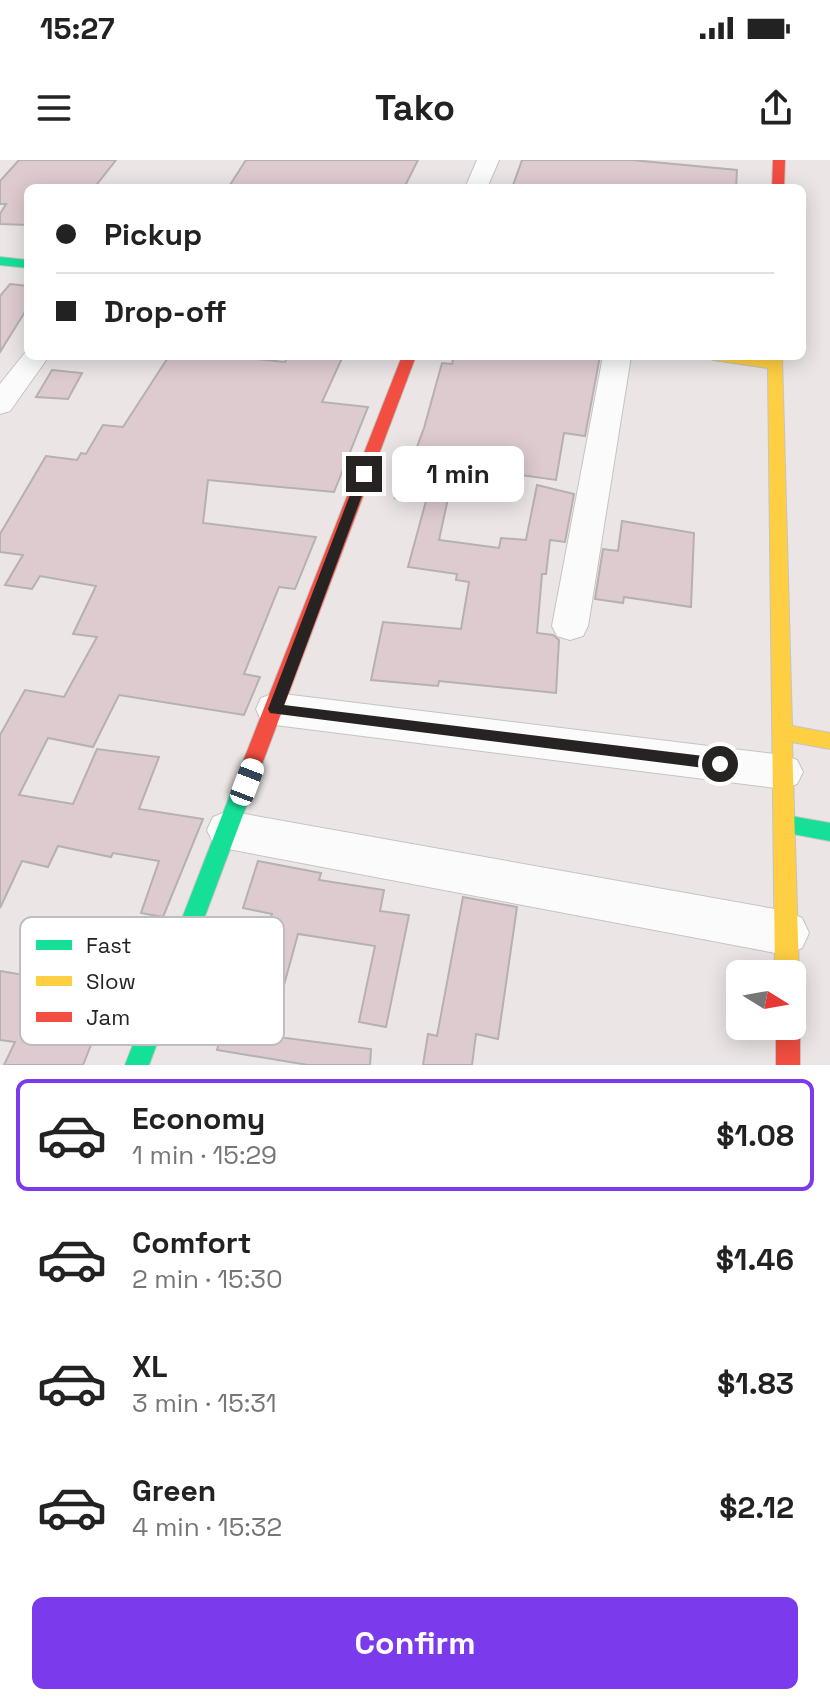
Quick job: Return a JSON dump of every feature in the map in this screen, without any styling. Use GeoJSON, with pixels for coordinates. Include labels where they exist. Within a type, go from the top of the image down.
{"type":"FeatureCollection","features":[{"type":"Feature","properties":{"kind":"street"},"geometry":{"type":"LineString","coordinates":[[478,184],[488,160]]}},
{"type":"Feature","properties":{"kind":"street"},"geometry":{"type":"LineString","coordinates":[[778,184],[779,160]]}},
{"type":"Feature","properties":{"kind":"street"},"geometry":{"type":"LineString","coordinates":[[0,261],[24,264]]}},
{"type":"Feature","properties":{"kind":"street"},"geometry":{"type":"LineString","coordinates":[[0,405],[32,360]]}},
{"type":"Feature","properties":{"kind":"street"},"geometry":{"type":"LineString","coordinates":[[194,917],[407,360]]}},
{"type":"Feature","properties":{"kind":"street"},"geometry":{"type":"LineString","coordinates":[[570,626],[616,360]]}},
{"type":"Feature","properties":{"kind":"street"},"geometry":{"type":"LineString","coordinates":[[228,830],[787,953],[774,360]]}},
{"type":"Feature","properties":{"kind":"street"},"geometry":{"type":"LineString","coordinates":[[275,709],[783,772]]}},
{"type":"Feature","properties":{"kind":"street"},"geometry":{"type":"LineString","coordinates":[[782,732],[830,741]]}},
{"type":"Feature","properties":{"kind":"street"},"geometry":{"type":"LineString","coordinates":[[785,824],[830,832]]}},
{"type":"Feature","properties":{"kind":"street"},"geometry":{"type":"LineString","coordinates":[[788,1040],[788,1065]]}},
{"type":"Feature","properties":{"kind":"street"},"geometry":{"type":"LineString","coordinates":[[137,1065],[145,1045]]}},
{"type":"Feature","properties":{"kind":"building"},"geometry":{"type":"Polygon","coordinates":[[[19,160],[116,160],[97,184],[24,184],[24,225],[0,224],[0,214],[6,204],[0,204],[0,181],[19,160]]]}},
{"type":"Feature","properties":{"kind":"building"},"geometry":{"type":"Polygon","coordinates":[[[246,160],[418,160],[406,184],[231,184],[246,160]]]}},
{"type":"Feature","properties":{"kind":"building"},"geometry":{"type":"Polygon","coordinates":[[[522,160],[632,160],[737,170],[736,184],[513,184],[522,160]]]}},
{"type":"Feature","properties":{"kind":"building"},"geometry":{"type":"Polygon","coordinates":[[[10,284],[24,286],[24,313],[0,352],[0,296],[10,284]]]}},
{"type":"Feature","properties":{"kind":"building"},"geometry":{"type":"Polygon","coordinates":[[[166,360],[341,360],[322,402],[368,407],[334,492],[208,480],[203,523],[316,537],[295,589],[279,587],[244,674],[260,677],[244,715],[119,695],[93,747],[48,738],[19,795],[73,804],[97,749],[159,757],[139,809],[203,819],[163,917],[141,913],[159,861],[113,853],[111,857],[58,846],[48,867],[22,861],[0,908],[0,735],[25,690],[64,697],[97,637],[73,634],[96,586],[40,576],[32,589],[5,585],[23,555],[0,552],[0,534],[46,456],[77,460],[81,453],[86,454],[103,425],[123,427],[166,360]]]}},
{"type":"Feature","properties":{"kind":"building"},"geometry":{"type":"Polygon","coordinates":[[[453,360],[599,360],[585,436],[564,433],[556,480],[455,466],[439,540],[499,548],[501,538],[526,540],[537,485],[574,494],[565,542],[550,540],[546,574],[542,574],[537,633],[553,635],[559,640],[556,693],[439,681],[438,686],[371,680],[383,622],[461,629],[469,582],[456,580],[457,574],[408,567],[426,501],[395,498],[404,462],[411,463],[424,428],[442,363],[452,364],[453,360]]]}},
{"type":"Feature","properties":{"kind":"building"},"geometry":{"type":"Polygon","coordinates":[[[52,370],[82,373],[68,399],[36,397],[52,370]]]}},
{"type":"Feature","properties":{"kind":"building"},"geometry":{"type":"Polygon","coordinates":[[[622,521],[694,533],[691,607],[624,597],[623,603],[595,599],[603,549],[618,551],[622,521]]]}},
{"type":"Feature","properties":{"kind":"building"},"geometry":{"type":"Polygon","coordinates":[[[258,861],[321,873],[319,880],[384,890],[380,911],[409,915],[386,1027],[359,1022],[375,946],[298,934],[284,985],[284,917],[271,917],[272,914],[243,908],[258,861]]]}},
{"type":"Feature","properties":{"kind":"building"},"geometry":{"type":"Polygon","coordinates":[[[463,897],[517,907],[498,1039],[476,1034],[472,1065],[423,1065],[428,1034],[437,1036],[463,897]]]}},
{"type":"Feature","properties":{"kind":"building"},"geometry":{"type":"Polygon","coordinates":[[[0,971],[20,974],[20,1045],[91,1045],[83,1065],[4,1065],[15,1042],[0,1040],[0,971]]]}},
{"type":"Feature","properties":{"kind":"building"},"geometry":{"type":"Polygon","coordinates":[[[284,1038],[371,1049],[370,1065],[308,1065],[217,1050],[218,1045],[284,1045],[284,1038]]]}},
{"type":"Feature","properties":{"kind":"traffic: fast"},"geometry":{"type":"LineString","coordinates":[[0,261],[24,264]]}},
{"type":"Feature","properties":{"kind":"traffic: fast"},"geometry":{"type":"LineString","coordinates":[[194,917],[254,759]]}},
{"type":"Feature","properties":{"kind":"traffic: fast"},"geometry":{"type":"LineString","coordinates":[[785,824],[830,832]]}},
{"type":"Feature","properties":{"kind":"traffic: fast"},"geometry":{"type":"LineString","coordinates":[[137,1065],[145,1045]]}},
{"type":"Feature","properties":{"kind":"traffic: slow"},"geometry":{"type":"LineString","coordinates":[[740,360],[774,365]]}},
{"type":"Feature","properties":{"kind":"traffic: slow"},"geometry":{"type":"LineString","coordinates":[[775,360],[787,960]]}},
{"type":"Feature","properties":{"kind":"traffic: slow"},"geometry":{"type":"LineString","coordinates":[[782,732],[830,741]]}},
{"type":"Feature","properties":{"kind":"traffic: jam"},"geometry":{"type":"LineString","coordinates":[[778,184],[779,160]]}},
{"type":"Feature","properties":{"kind":"traffic: jam"},"geometry":{"type":"LineString","coordinates":[[254,759],[407,360]]}},
{"type":"Feature","properties":{"kind":"traffic: jam"},"geometry":{"type":"LineString","coordinates":[[788,1040],[788,1065]]}},
{"type":"Feature","properties":{"kind":"route"},"geometry":{"type":"LineString","coordinates":[[364,474],[275,709],[720,764]]}}]}
